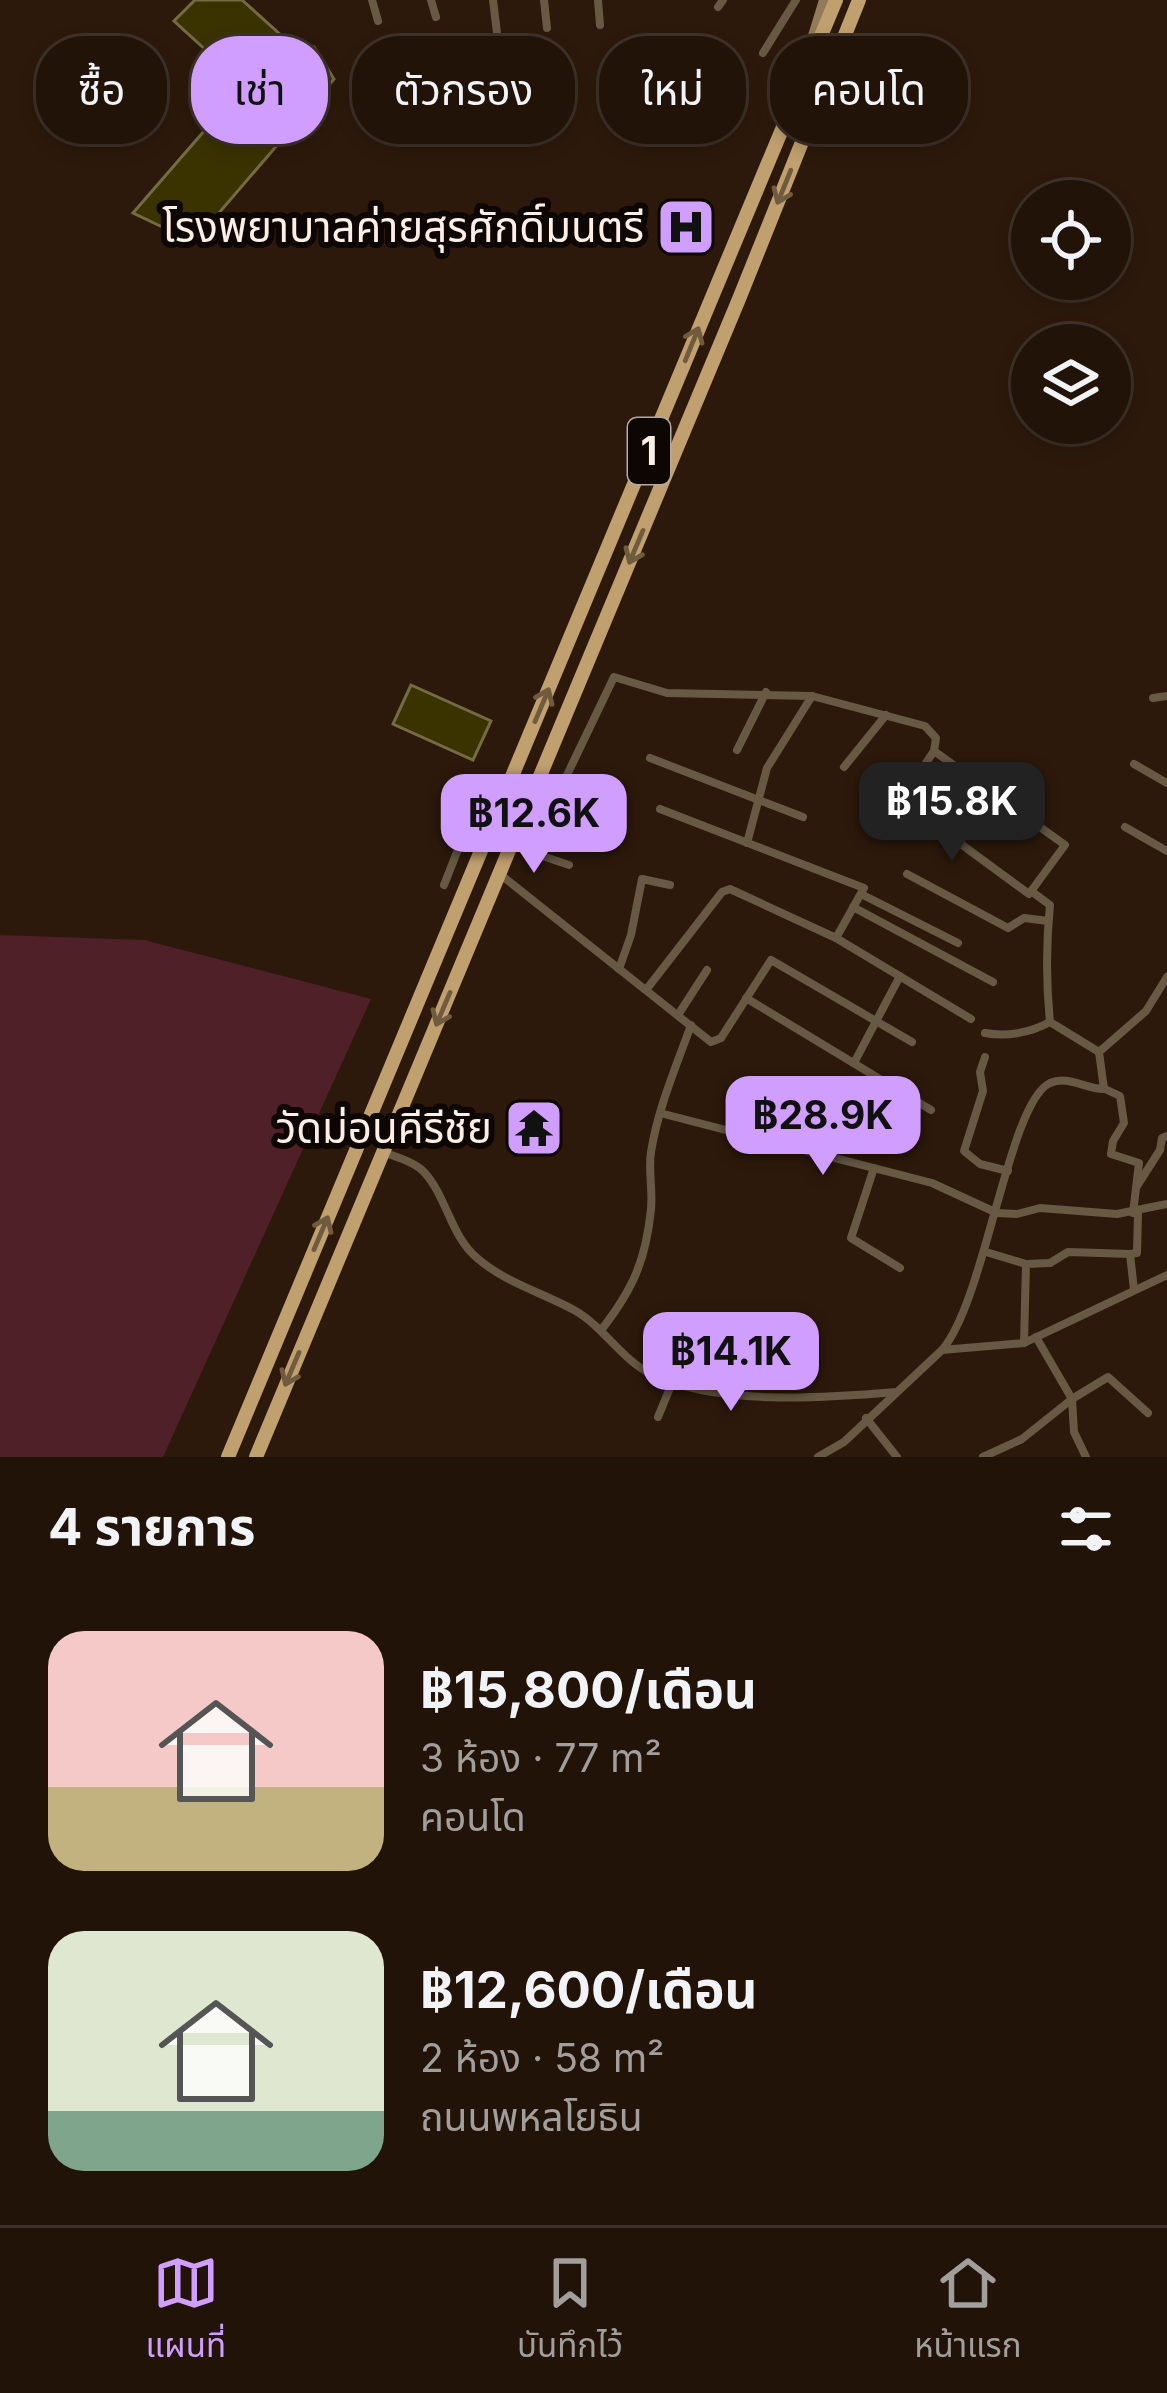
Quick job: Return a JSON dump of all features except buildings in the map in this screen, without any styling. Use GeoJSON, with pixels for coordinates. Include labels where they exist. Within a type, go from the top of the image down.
{"type":"FeatureCollection","features":[{"type":"Feature","properties":{"kind":"highway","name":"1"},"geometry":{"type":"LineString","coordinates":[[822,36],[836,0]]}},
{"type":"Feature","properties":{"kind":"highway","name":"1"},"geometry":{"type":"LineString","coordinates":[[256,1457],[859,0]]}},
{"type":"Feature","properties":{"kind":"highway","name":"1"},"geometry":{"type":"LineString","coordinates":[[228,1457],[778,144]]}},
{"type":"Feature","properties":{"kind":"highway"},"geometry":{"type":"LineString","coordinates":[[464,890],[488,901]]}},
{"type":"Feature","properties":{"kind":"main road","name":"1"},"geometry":{"type":"LineString","coordinates":[[811,36],[824,0]]}},
{"type":"Feature","properties":{"kind":"street"},"geometry":{"type":"LineString","coordinates":[[372,0],[378,21]]}},
{"type":"Feature","properties":{"kind":"street"},"geometry":{"type":"LineString","coordinates":[[431,0],[436,17]]}},
{"type":"Feature","properties":{"kind":"street"},"geometry":{"type":"LineString","coordinates":[[494,0],[497,33]]}},
{"type":"Feature","properties":{"kind":"street"},"geometry":{"type":"LineString","coordinates":[[544,0],[547,28]]}},
{"type":"Feature","properties":{"kind":"street"},"geometry":{"type":"LineString","coordinates":[[598,0],[600,25]]}},
{"type":"Feature","properties":{"kind":"street"},"geometry":{"type":"LineString","coordinates":[[763,53],[796,0]]}},
{"type":"Feature","properties":{"kind":"street"},"geometry":{"type":"LineString","coordinates":[[567,775],[614,676],[667,693],[812,696],[886,715],[925,726],[936,738],[934,751],[902,800],[1029,894],[1065,845],[934,751]]}},
{"type":"Feature","properties":{"kind":"street"},"geometry":{"type":"LineString","coordinates":[[737,750],[766,692]]}},
{"type":"Feature","properties":{"kind":"street"},"geometry":{"type":"LineString","coordinates":[[747,843],[767,768],[812,696]]}},
{"type":"Feature","properties":{"kind":"street"},"geometry":{"type":"LineString","coordinates":[[1153,698],[1167,696]]}},
{"type":"Feature","properties":{"kind":"street"},"geometry":{"type":"LineString","coordinates":[[844,767],[886,715]]}},
{"type":"Feature","properties":{"kind":"street"},"geometry":{"type":"LineString","coordinates":[[650,758],[803,817]]}},
{"type":"Feature","properties":{"kind":"street"},"geometry":{"type":"LineString","coordinates":[[1134,764],[1167,783]]}},
{"type":"Feature","properties":{"kind":"street"},"geometry":{"type":"LineString","coordinates":[[444,885],[485,781]]}},
{"type":"Feature","properties":{"kind":"street"},"geometry":{"type":"LineString","coordinates":[[660,809],[864,888],[836,938]]}},
{"type":"Feature","properties":{"kind":"street"},"geometry":{"type":"LineString","coordinates":[[1125,827],[1167,851]]}},
{"type":"Feature","properties":{"kind":"street"},"geometry":{"type":"LineString","coordinates":[[512,845],[569,865]]}},
{"type":"Feature","properties":{"kind":"street"},"geometry":{"type":"LineString","coordinates":[[499,874],[711,1042],[721,1038],[770,960],[912,1042]]}},
{"type":"Feature","properties":{"kind":"street"},"geometry":{"type":"LineString","coordinates":[[907,874],[1008,928],[1024,918],[1048,920]]}},
{"type":"Feature","properties":{"kind":"street"},"geometry":{"type":"LineString","coordinates":[[620,969],[642,879],[670,885]]}},
{"type":"Feature","properties":{"kind":"street"},"geometry":{"type":"LineString","coordinates":[[646,990],[726,890],[836,938],[971,1019]]}},
{"type":"Feature","properties":{"kind":"street"},"geometry":{"type":"LineString","coordinates":[[1031,891],[1050,904],[1044,969],[1050,1022]]}},
{"type":"Feature","properties":{"kind":"street"},"geometry":{"type":"LineString","coordinates":[[860,894],[958,943]]}},
{"type":"Feature","properties":{"kind":"street"},"geometry":{"type":"LineString","coordinates":[[853,907],[993,982]]}},
{"type":"Feature","properties":{"kind":"street"},"geometry":{"type":"LineString","coordinates":[[678,1015],[707,970]]}},
{"type":"Feature","properties":{"kind":"street"},"geometry":{"type":"LineString","coordinates":[[854,1064],[900,976]]}},
{"type":"Feature","properties":{"kind":"street"},"geometry":{"type":"LineString","coordinates":[[1099,1052],[1147,1011],[1167,977]]}},
{"type":"Feature","properties":{"kind":"street"},"geometry":{"type":"LineString","coordinates":[[746,998],[931,1110]]}},
{"type":"Feature","properties":{"kind":"street"},"geometry":{"type":"LineString","coordinates":[[985,1033],[1001,1036],[1050,1022]]}},
{"type":"Feature","properties":{"kind":"street"},"geometry":{"type":"LineString","coordinates":[[1050,1022],[1099,1052]]}},
{"type":"Feature","properties":{"kind":"street"},"geometry":{"type":"LineString","coordinates":[[602,1329],[630,1293],[643,1254],[652,1206],[650,1157],[691,1025]]}},
{"type":"Feature","properties":{"kind":"street"},"geometry":{"type":"LineString","coordinates":[[1099,1052],[1104,1089]]}},
{"type":"Feature","properties":{"kind":"street"},"geometry":{"type":"LineString","coordinates":[[985,1057],[980,1070],[983,1090],[964,1151],[980,1164],[1008,1171]]}},
{"type":"Feature","properties":{"kind":"street"},"geometry":{"type":"LineString","coordinates":[[818,1457],[844,1442],[942,1350],[961,1323],[1033,1099],[1044,1087],[1071,1080],[1120,1096],[1124,1120],[1110,1152],[1139,1163],[1137,1253],[1068,1252],[1049,1262],[1026,1264],[986,1252]]}},
{"type":"Feature","properties":{"kind":"street"},"geometry":{"type":"LineString","coordinates":[[807,1151],[826,1108]]}},
{"type":"Feature","properties":{"kind":"street"},"geometry":{"type":"LineString","coordinates":[[660,1113],[932,1183],[997,1213],[1040,1208],[1135,1213],[1167,1204]]}},
{"type":"Feature","properties":{"kind":"street"},"geometry":{"type":"LineString","coordinates":[[1136,1187],[1167,1136]]}},
{"type":"Feature","properties":{"kind":"street"},"geometry":{"type":"LineString","coordinates":[[383,1152],[427,1174],[458,1236],[475,1257],[602,1329],[646,1372],[672,1383],[756,1396],[826,1398],[896,1392]]}},
{"type":"Feature","properties":{"kind":"street"},"geometry":{"type":"LineString","coordinates":[[874,1168],[851,1238],[900,1268]]}},
{"type":"Feature","properties":{"kind":"street"},"geometry":{"type":"LineString","coordinates":[[1130,1254],[1134,1290]]}},
{"type":"Feature","properties":{"kind":"street"},"geometry":{"type":"LineString","coordinates":[[1024,1343],[1026,1264]]}},
{"type":"Feature","properties":{"kind":"street"},"geometry":{"type":"LineString","coordinates":[[942,1350],[1024,1343],[1163,1277],[1167,1290]]}},
{"type":"Feature","properties":{"kind":"street"},"geometry":{"type":"LineString","coordinates":[[1036,1337],[1072,1399],[1074,1432],[1086,1457]]}},
{"type":"Feature","properties":{"kind":"street"},"geometry":{"type":"LineString","coordinates":[[982,1457],[1022,1439],[1108,1377],[1148,1413]]}},
{"type":"Feature","properties":{"kind":"street"},"geometry":{"type":"LineString","coordinates":[[658,1418],[672,1383]]}},
{"type":"Feature","properties":{"kind":"street"},"geometry":{"type":"LineString","coordinates":[[866,1418],[897,1457]]}},
{"type":"Feature","properties":{"kind":"shaded area"},"geometry":{"type":"Polygon","coordinates":[[[195,0],[242,0],[282,36],[191,37],[174,21],[195,0]]]}},
{"type":"Feature","properties":{"kind":"shaded area"},"geometry":{"type":"Polygon","coordinates":[[[193,144],[278,144],[194,242],[133,213],[193,144]]]}},
{"type":"Feature","properties":{"kind":"shaded area"},"geometry":{"type":"Polygon","coordinates":[[[411,685],[491,721],[473,760],[393,724],[411,685]]]}},
{"type":"Feature","properties":{"kind":"shaded area"},"geometry":{"type":"Polygon","coordinates":[[[0,935],[144,940],[371,999],[163,1457],[0,1457],[0,935]]]}},
{"type":"Feature","properties":{"kind":"place","name":"โรงพยาบาลค่ายสุรศักดิ์มนตรี"},"geometry":{"type":"Point","coordinates":[686,227]}},
{"type":"Feature","properties":{"kind":"place","name":"วัดม่อนคีรีชัย"},"geometry":{"type":"Point","coordinates":[534,1128]}}]}
